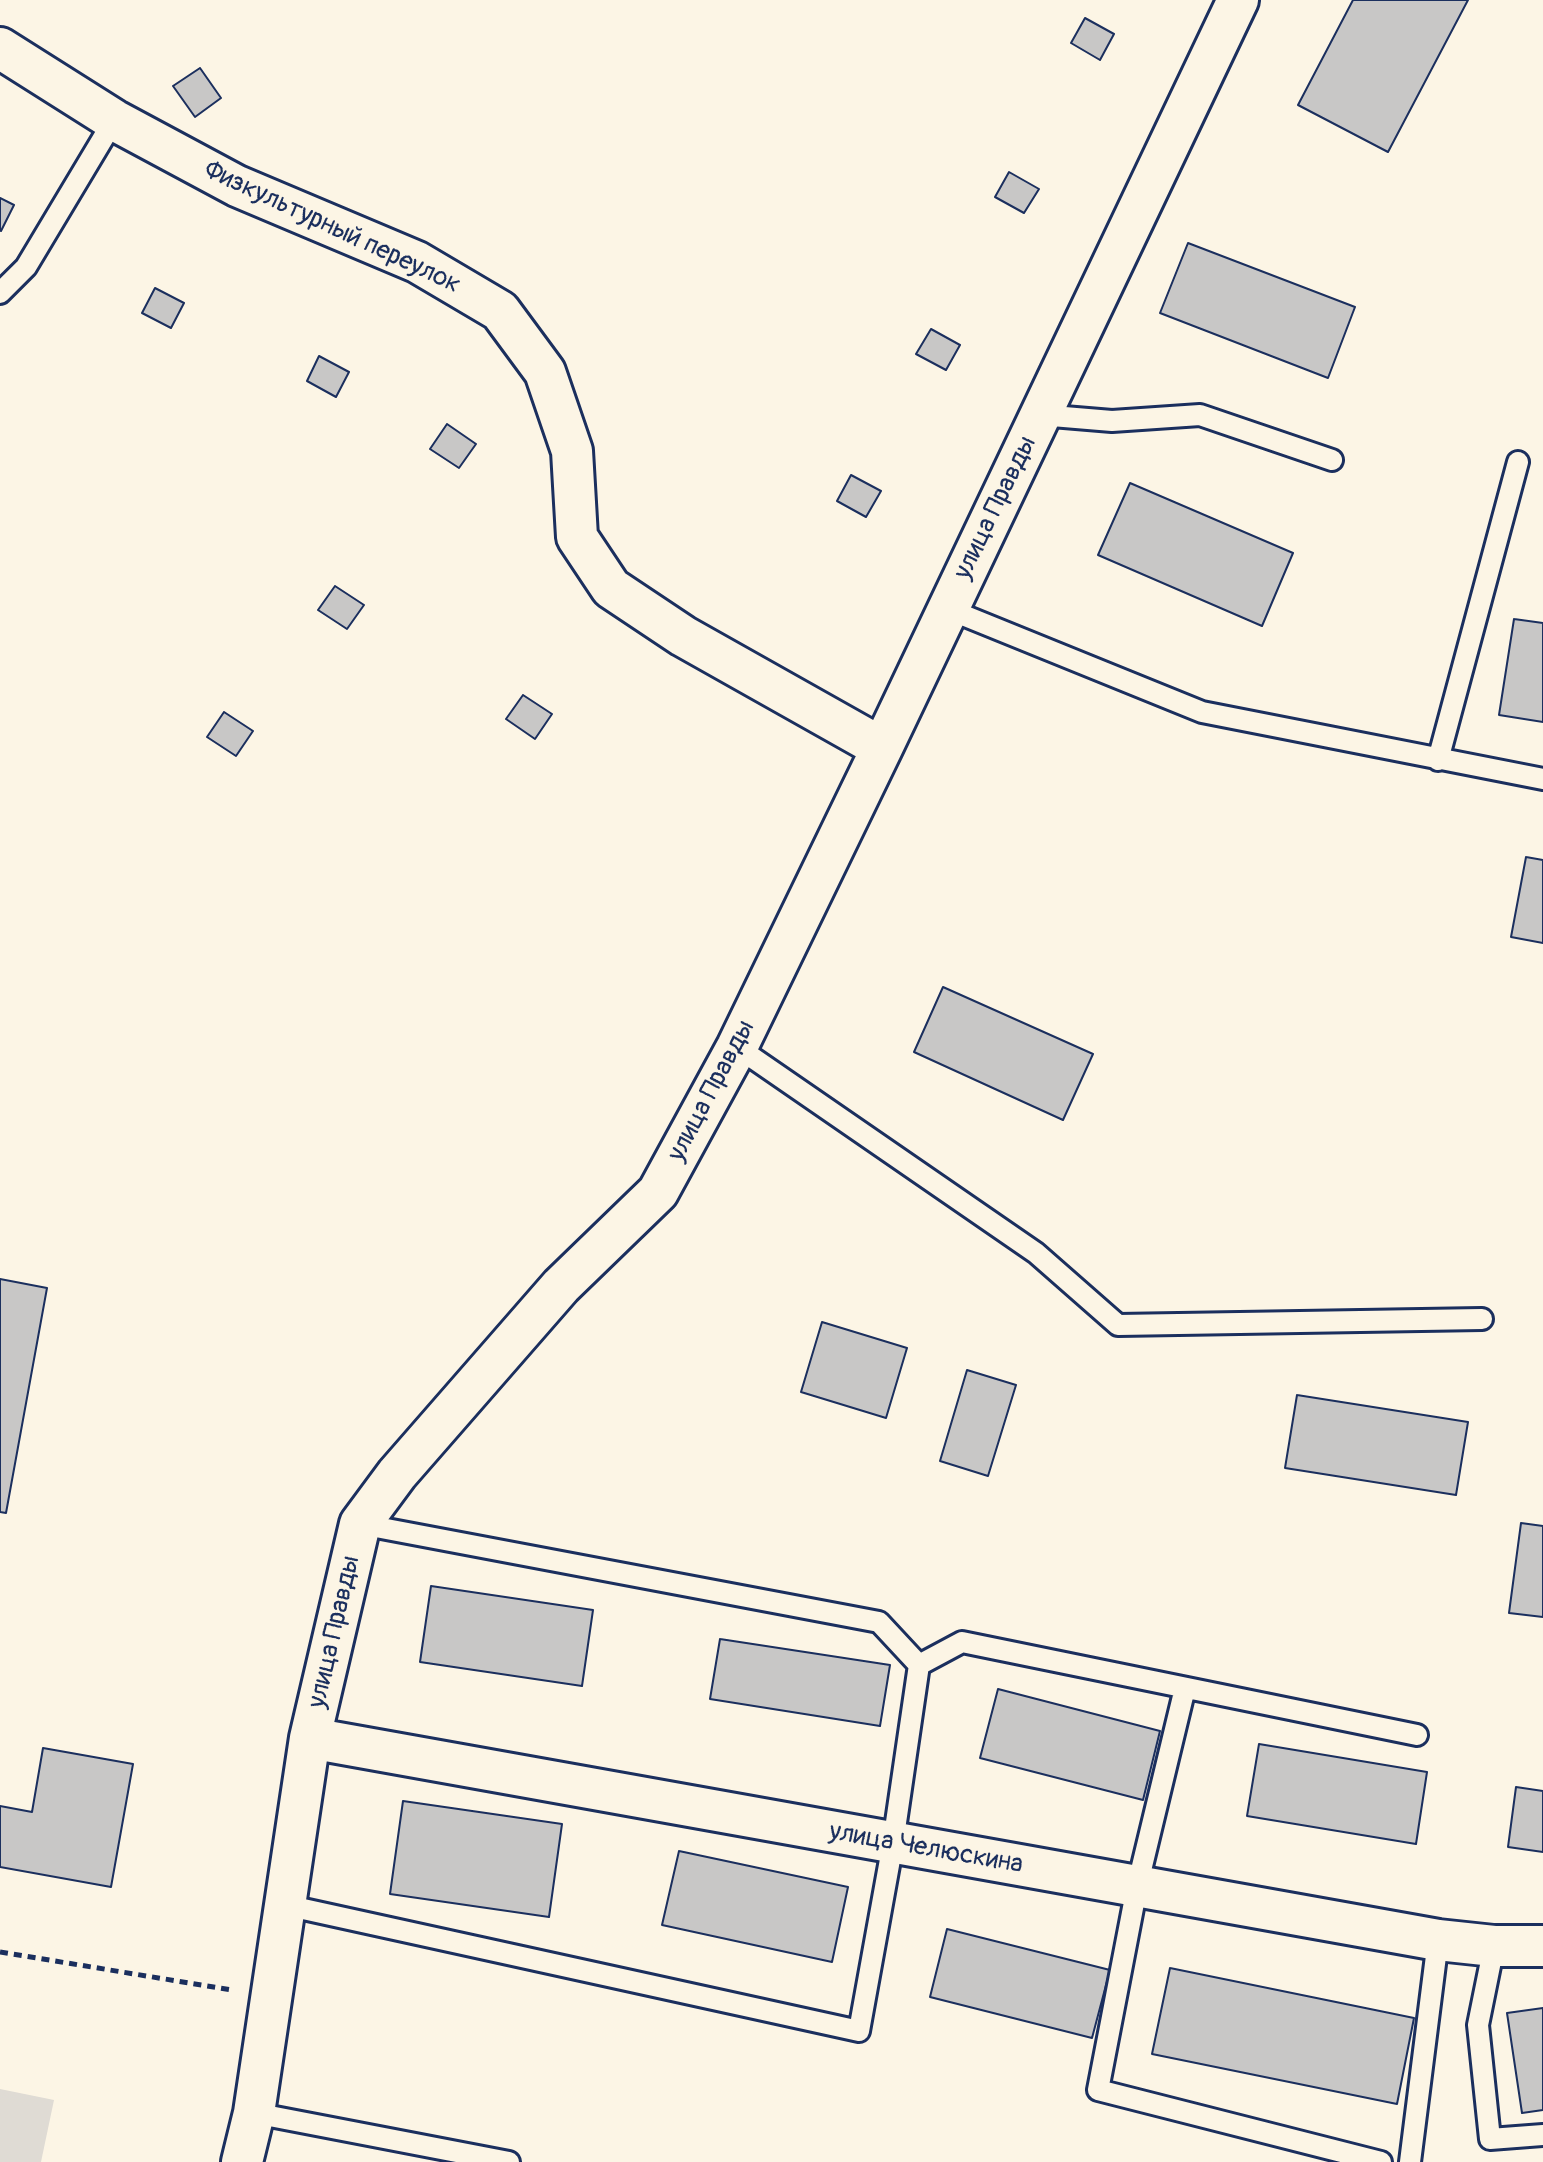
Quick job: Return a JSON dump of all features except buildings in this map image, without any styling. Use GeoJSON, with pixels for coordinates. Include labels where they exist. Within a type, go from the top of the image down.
{"type":"FeatureCollection","features":[{"type":"Feature","properties":{"kind":"street","name":"улица Правды"},"geometry":{"type":"LineString","coordinates":[[242,2162],[254,2113],[310,1738],[360,1524],[397,1474],[561,1286],[658,1192],[737,1047],[1238,0]]}},
{"type":"Feature","properties":{"kind":"street","name":"Физкультурный переулок"},"geometry":{"type":"LineString","coordinates":[[0,48],[114,120],[237,186],[417,262],[500,311],[545,372],[572,451],[577,537],[611,588],[683,636],[882,748]]}},
{"type":"Feature","properties":{"kind":"street","name":"улица Челюскина"},"geometry":{"type":"LineString","coordinates":[[310,1738],[1438,1940],[1494,1946],[1543,1946]]}},
{"type":"Feature","properties":{"kind":"lane"},"geometry":{"type":"LineString","coordinates":[[0,293],[26,267],[114,120]]}},
{"type":"Feature","properties":{"kind":"lane"},"geometry":{"type":"LineString","coordinates":[[1040,415],[1112,421],[1200,415],[1332,460]]}},
{"type":"Feature","properties":{"kind":"lane"},"geometry":{"type":"LineString","coordinates":[[1438,760],[1518,462]]}},
{"type":"Feature","properties":{"kind":"lane"},"geometry":{"type":"LineString","coordinates":[[948,609],[1202,712],[1543,779]]}},
{"type":"Feature","properties":{"kind":"lane"},"geometry":{"type":"LineString","coordinates":[[737,1047],[1036,1253],[1118,1325],[1482,1319]]}},
{"type":"Feature","properties":{"kind":"lane"},"geometry":{"type":"LineString","coordinates":[[360,1524],[879,1622],[919,1665]]}},
{"type":"Feature","properties":{"kind":"lane"},"geometry":{"type":"LineString","coordinates":[[919,1665],[962,1642],[1417,1735]]}},
{"type":"Feature","properties":{"kind":"lane"},"geometry":{"type":"LineString","coordinates":[[285,1905],[859,2031],[893,1843],[919,1665]]}},
{"type":"Feature","properties":{"kind":"lane"},"geometry":{"type":"LineString","coordinates":[[1185,1688],[1137,1887],[1098,2090],[1381,2162]]}},
{"type":"Feature","properties":{"kind":"lane"},"geometry":{"type":"LineString","coordinates":[[1410,2162],[1438,1940]]}},
{"type":"Feature","properties":{"kind":"lane"},"geometry":{"type":"LineString","coordinates":[[1494,1946],[1478,2025],[1490,2139],[1543,2135]]}},
{"type":"Feature","properties":{"kind":"lane"},"geometry":{"type":"LineString","coordinates":[[254,2113],[509,2162]]}},
{"type":"Feature","properties":{"kind":"path"},"geometry":{"type":"LineString","coordinates":[[0,1952],[272,1997]]}},
{"type":"Feature","properties":{"kind":"shaded area"},"geometry":{"type":"Polygon","coordinates":[[[0,2089],[54,2100],[41,2162],[0,2162],[0,2089]]]}}]}
